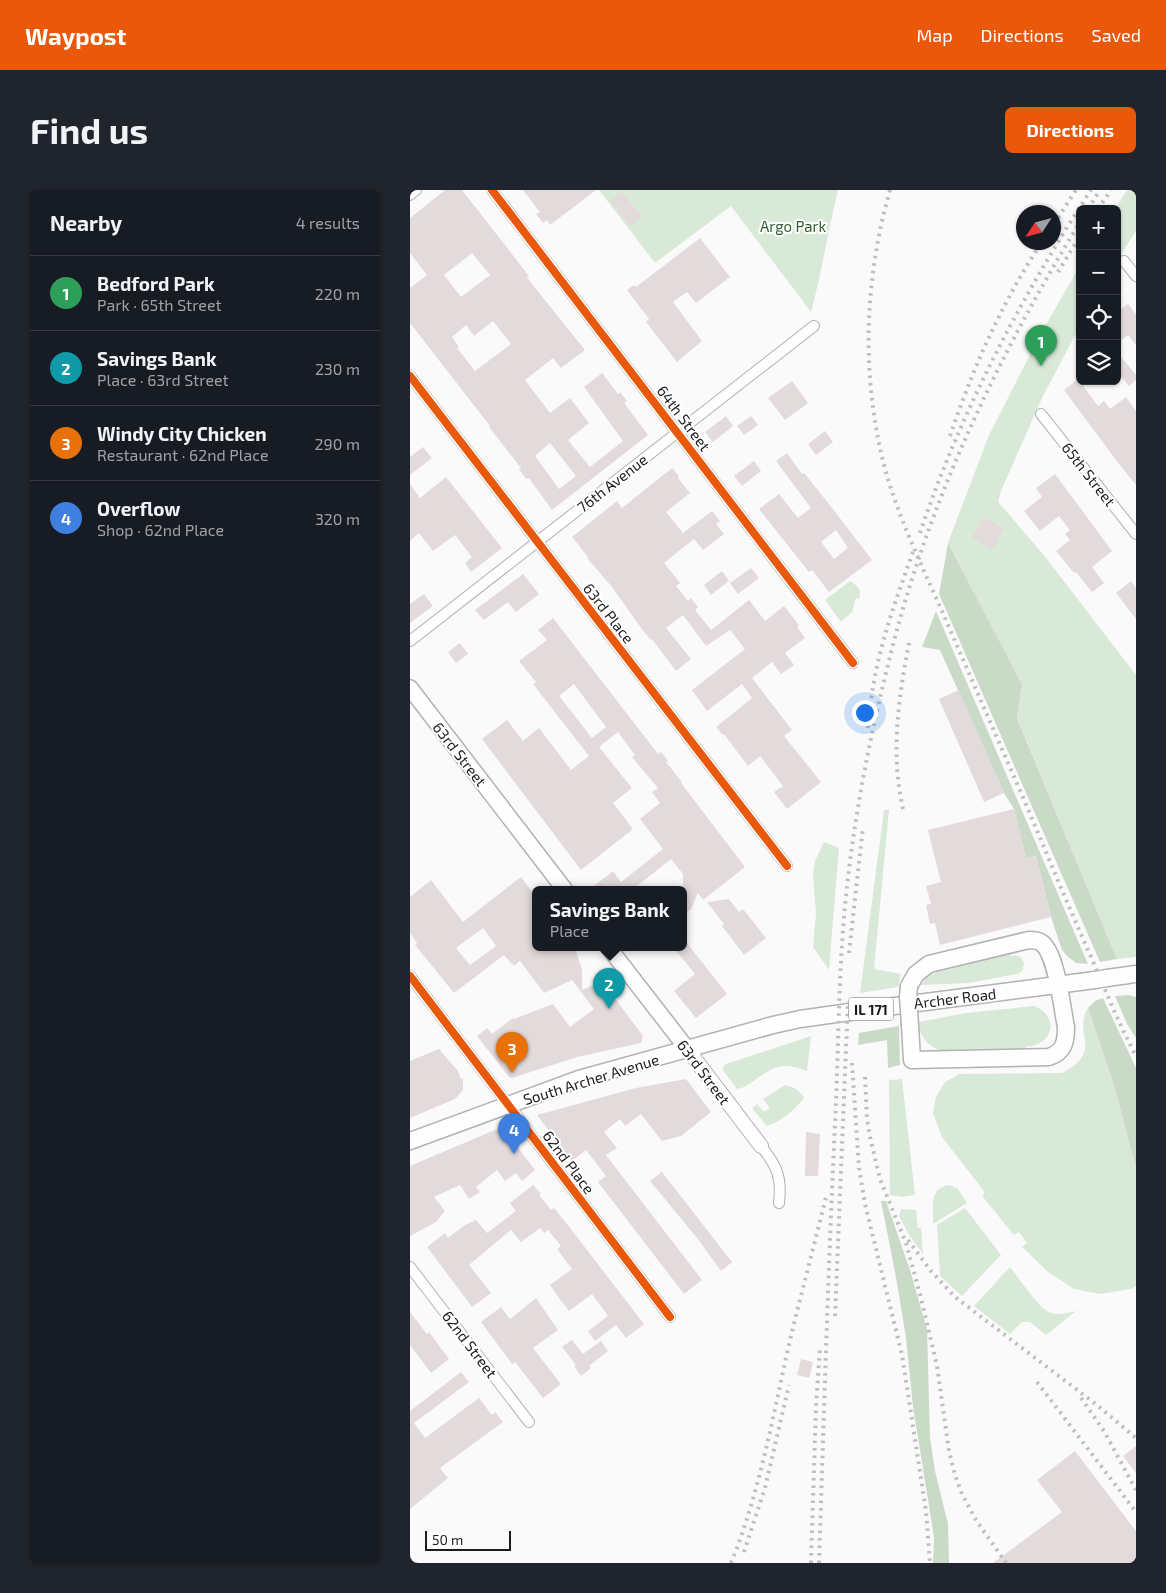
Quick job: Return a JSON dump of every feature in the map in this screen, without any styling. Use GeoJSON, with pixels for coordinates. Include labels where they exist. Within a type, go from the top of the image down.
{"type":"FeatureCollection","features":[{"type":"Feature","properties":{"kind":"main road","name":"63rd Street"},"geometry":{"type":"LineString","coordinates":[[410,688],[562,886]]}},
{"type":"Feature","properties":{"kind":"main road"},"geometry":{"type":"LineString","coordinates":[[1029,940],[1036,940],[1043,944],[1048,951],[1058,984],[1066,1027],[1066,1038],[1061,1050],[1049,1057],[912,1060],[909,986],[916,974],[928,964],[1029,940]]}},
{"type":"Feature","properties":{"kind":"main road","name":"63rd Street"},"geometry":{"type":"LineString","coordinates":[[611,951],[688,1050]]}},
{"type":"Feature","properties":{"kind":"main road","name":"Archer Road"},"geometry":{"type":"LineString","coordinates":[[688,1050],[800,1019],[1136,974]]}},
{"type":"Feature","properties":{"kind":"main road","name":"South Archer Avenue"},"geometry":{"type":"LineString","coordinates":[[410,1141],[588,1077],[688,1050]]}},
{"type":"Feature","properties":{"kind":"street"},"geometry":{"type":"LineString","coordinates":[[410,195],[416,190]]}},
{"type":"Feature","properties":{"kind":"street","name":"64th Street"},"geometry":{"type":"LineString","coordinates":[[492,190],[854,663]]}},
{"type":"Feature","properties":{"kind":"street"},"geometry":{"type":"LineString","coordinates":[[1124,261],[1136,276]]}},
{"type":"Feature","properties":{"kind":"street","name":"76th Avenue"},"geometry":{"type":"LineString","coordinates":[[410,641],[814,326]]}},
{"type":"Feature","properties":{"kind":"street","name":"63rd Place"},"geometry":{"type":"LineString","coordinates":[[410,376],[787,866]]}},
{"type":"Feature","properties":{"kind":"street","name":"65th Street"},"geometry":{"type":"LineString","coordinates":[[1042,414],[1136,534]]}},
{"type":"Feature","properties":{"kind":"street","name":"62nd Place"},"geometry":{"type":"LineString","coordinates":[[410,976],[670,1317]]}},
{"type":"Feature","properties":{"kind":"street","name":"63rd Street"},"geometry":{"type":"LineString","coordinates":[[688,1050],[774,1163],[781,1188],[779,1203]]}},
{"type":"Feature","properties":{"kind":"street","name":"62nd Street"},"geometry":{"type":"LineString","coordinates":[[410,1266],[529,1422]]}},
{"type":"Feature","properties":{"kind":"green space","name":"Argo Park"},"geometry":{"type":"Polygon","coordinates":[[[599,190],[838,190],[811,312],[731,206],[655,263],[599,190]]]}},
{"type":"Feature","properties":{"kind":"green space"},"geometry":{"type":"Polygon","coordinates":[[[1127,190],[1136,190],[1136,231],[1121,254],[1121,205],[1118,205],[1127,190]]]}},
{"type":"Feature","properties":{"kind":"green space"},"geometry":{"type":"Polygon","coordinates":[[[1076,272],[1076,334],[1042,398],[1001,491],[998,502],[1043,554],[1136,675],[1136,957],[1117,959],[1017,717],[1022,684],[948,543],[989,435],[1038,339],[1076,272]]]}},
{"type":"Feature","properties":{"kind":"green space"},"geometry":{"type":"Polygon","coordinates":[[[948,543],[1022,684],[1017,718],[1117,959],[1100,962],[939,594],[948,543]]]}},
{"type":"Feature","properties":{"kind":"green space"},"geometry":{"type":"Polygon","coordinates":[[[850,581],[859,588],[859,599],[856,598],[852,612],[841,622],[825,600],[850,581]]]}},
{"type":"Feature","properties":{"kind":"green space"},"geometry":{"type":"Polygon","coordinates":[[[936,611],[1088,964],[1076,963],[1062,950],[1051,917],[1036,856],[1026,858],[1014,809],[1004,793],[940,650],[922,647],[936,611]]]}},
{"type":"Feature","properties":{"kind":"green space"},"geometry":{"type":"Polygon","coordinates":[[[884,810],[889,810],[874,969],[901,974],[898,987],[860,993],[884,810]]]}},
{"type":"Feature","properties":{"kind":"green space"},"geometry":{"type":"Polygon","coordinates":[[[824,842],[839,848],[829,970],[813,947],[816,914],[813,874],[815,861],[824,842]]]}},
{"type":"Feature","properties":{"kind":"green space"},"geometry":{"type":"Polygon","coordinates":[[[1010,953],[1011,956],[1015,955],[1021,958],[1024,963],[1023,970],[1018,974],[968,983],[921,985],[926,977],[937,972],[1010,953]]]}},
{"type":"Feature","properties":{"kind":"green space"},"geometry":{"type":"Polygon","coordinates":[[[1129,995],[1136,997],[1136,1038],[1127,1024],[1115,996],[1129,995]]]}},
{"type":"Feature","properties":{"kind":"green space"},"geometry":{"type":"Polygon","coordinates":[[[1103,998],[1136,1068],[1136,1168],[1113,1082],[1088,1008],[1095,1001],[1103,998]]]}},
{"type":"Feature","properties":{"kind":"green space"},"geometry":{"type":"Polygon","coordinates":[[[1034,1006],[1048,1016],[1050,1030],[1048,1036],[1043,1041],[1026,1047],[1026,1050],[938,1050],[926,1041],[919,1027],[919,1022],[966,1013],[1034,1006]]]}},
{"type":"Feature","properties":{"kind":"green space"},"geometry":{"type":"Polygon","coordinates":[[[1088,1008],[1113,1082],[1136,1168],[1136,1286],[1131,1289],[1100,1294],[1074,1289],[1047,1271],[1022,1247],[1027,1243],[1019,1232],[1014,1235],[983,1197],[984,1191],[942,1137],[933,1113],[936,1097],[944,1083],[959,1074],[1062,1073],[1075,1065],[1082,1057],[1085,1049],[1083,1025],[1088,1008]]]}},
{"type":"Feature","properties":{"kind":"green space"},"geometry":{"type":"Polygon","coordinates":[[[899,1026],[900,1065],[888,1068],[887,1040],[858,1045],[859,1033],[899,1026]]]}},
{"type":"Feature","properties":{"kind":"green space"},"geometry":{"type":"Polygon","coordinates":[[[811,1036],[807,1071],[792,1066],[780,1066],[746,1086],[737,1089],[722,1069],[726,1064],[811,1036]]]}},
{"type":"Feature","properties":{"kind":"green space"},"geometry":{"type":"Polygon","coordinates":[[[902,1079],[915,1195],[902,1197],[890,1195],[889,1080],[902,1079]]]}},
{"type":"Feature","properties":{"kind":"green space"},"geometry":{"type":"Polygon","coordinates":[[[785,1085],[796,1089],[804,1098],[787,1115],[767,1126],[752,1108],[757,1104],[764,1112],[770,1108],[763,1099],[785,1085]]]}},
{"type":"Feature","properties":{"kind":"green space"},"geometry":{"type":"Polygon","coordinates":[[[950,1185],[958,1189],[967,1203],[933,1224],[935,1194],[943,1187],[950,1185]]]}},
{"type":"Feature","properties":{"kind":"green space"},"geometry":{"type":"Polygon","coordinates":[[[881,1201],[886,1201],[910,1270],[927,1329],[930,1437],[935,1471],[948,1524],[949,1563],[933,1563],[934,1537],[913,1407],[906,1338],[881,1201]]]}},
{"type":"Feature","properties":{"kind":"green space"},"geometry":{"type":"Polygon","coordinates":[[[965,1208],[1001,1255],[962,1296],[940,1276],[937,1225],[965,1208]]]}},
{"type":"Feature","properties":{"kind":"green space"},"geometry":{"type":"Polygon","coordinates":[[[901,1209],[916,1210],[918,1228],[921,1228],[923,1254],[909,1235],[899,1216],[901,1209]]]}},
{"type":"Feature","properties":{"kind":"green space"},"geometry":{"type":"Polygon","coordinates":[[[1010,1267],[1034,1298],[1049,1312],[1062,1314],[1076,1311],[1046,1335],[1030,1322],[1022,1322],[1010,1334],[974,1306],[1010,1267]]]}},
{"type":"Feature","properties":{"kind":"building"},"geometry":{"type":"Polygon","coordinates":[[[445,190],[462,190],[529,276],[527,277],[536,289],[585,350],[561,368],[553,358],[525,380],[550,413],[570,398],[589,423],[568,440],[590,467],[623,441],[584,387],[602,373],[618,394],[620,392],[627,401],[624,403],[648,435],[552,510],[529,478],[526,479],[519,469],[521,468],[490,426],[410,323],[410,288],[427,275],[410,253],[410,218],[445,190]],[[472,253],[444,275],[461,297],[490,275],[472,253]],[[493,321],[474,336],[466,325],[452,337],[459,347],[457,348],[475,371],[511,344],[493,321]],[[550,443],[535,456],[559,489],[576,476],[550,443]]]}},
{"type":"Feature","properties":{"kind":"building"},"geometry":{"type":"Polygon","coordinates":[[[523,190],[596,190],[550,225],[547,220],[543,223],[536,214],[540,212],[523,190]]]}},
{"type":"Feature","properties":{"kind":"building"},"geometry":{"type":"Polygon","coordinates":[[[622,192],[642,217],[630,226],[610,201],[622,192]]]}},
{"type":"Feature","properties":{"kind":"building"},"geometry":{"type":"Polygon","coordinates":[[[700,238],[730,277],[696,303],[687,292],[673,302],[702,341],[677,362],[646,322],[649,319],[627,290],[634,285],[636,287],[700,238]]]}},
{"type":"Feature","properties":{"kind":"building"},"geometry":{"type":"Polygon","coordinates":[[[1128,304],[1136,314],[1136,345],[1128,335],[1121,341],[1121,309],[1128,304]]]}},
{"type":"Feature","properties":{"kind":"building"},"geometry":{"type":"Polygon","coordinates":[[[1121,357],[1136,375],[1136,380],[1129,386],[1121,377],[1121,357]]]}},
{"type":"Feature","properties":{"kind":"building"},"geometry":{"type":"Polygon","coordinates":[[[792,381],[808,403],[785,420],[768,398],[792,381]]]}},
{"type":"Feature","properties":{"kind":"building"},"geometry":{"type":"Polygon","coordinates":[[[1076,381],[1076,385],[1082,385],[1098,406],[1104,401],[1110,409],[1126,397],[1136,411],[1136,485],[1116,460],[1064,390],[1076,381]]]}},
{"type":"Feature","properties":{"kind":"building"},"geometry":{"type":"Polygon","coordinates":[[[726,416],[733,426],[713,442],[705,432],[726,416]]]}},
{"type":"Feature","properties":{"kind":"building"},"geometry":{"type":"Polygon","coordinates":[[[751,416],[758,425],[744,435],[737,426],[751,416]]]}},
{"type":"Feature","properties":{"kind":"building"},"geometry":{"type":"Polygon","coordinates":[[[825,431],[833,442],[816,455],[808,444],[825,431]]]}},
{"type":"Feature","properties":{"kind":"building"},"geometry":{"type":"Polygon","coordinates":[[[423,447],[432,458],[410,475],[410,457],[423,447]]]}},
{"type":"Feature","properties":{"kind":"building"},"geometry":{"type":"Polygon","coordinates":[[[787,453],[872,560],[829,592],[812,570],[809,572],[759,509],[779,494],[798,518],[811,508],[776,461],[787,453]],[[836,530],[821,542],[834,559],[848,548],[836,530]]]}},
{"type":"Feature","properties":{"kind":"building"},"geometry":{"type":"Polygon","coordinates":[[[754,461],[761,471],[742,486],[734,476],[754,461]]]}},
{"type":"Feature","properties":{"kind":"building"},"geometry":{"type":"Polygon","coordinates":[[[672,468],[690,493],[666,512],[683,533],[712,511],[720,521],[716,524],[724,534],[703,550],[694,539],[664,563],[680,583],[676,586],[688,601],[691,598],[698,607],[695,610],[711,630],[749,600],[765,621],[784,606],[799,625],[797,627],[805,638],[785,653],[794,665],[781,674],[772,662],[752,678],[792,730],[784,736],[821,782],[787,809],[774,792],[783,786],[760,756],[748,766],[724,734],[716,727],[752,698],[742,684],[707,711],[692,690],[745,649],[730,630],[706,646],[683,615],[666,628],[691,659],[676,671],[572,537],[617,501],[622,508],[672,468]]]}},
{"type":"Feature","properties":{"kind":"building"},"geometry":{"type":"Polygon","coordinates":[[[1055,474],[1112,551],[1092,567],[1104,583],[1092,592],[1056,551],[1070,540],[1065,534],[1070,530],[1059,516],[1040,531],[1024,511],[1042,497],[1036,488],[1055,474]]]}},
{"type":"Feature","properties":{"kind":"building"},"geometry":{"type":"Polygon","coordinates":[[[446,477],[502,548],[471,572],[465,563],[472,557],[455,535],[433,551],[419,533],[410,541],[410,484],[420,498],[446,477]]]}},
{"type":"Feature","properties":{"kind":"building"},"geometry":{"type":"Polygon","coordinates":[[[983,517],[1004,528],[993,549],[972,538],[983,517]]]}},
{"type":"Feature","properties":{"kind":"building"},"geometry":{"type":"Polygon","coordinates":[[[751,568],[759,578],[738,594],[730,583],[751,568]]]}},
{"type":"Feature","properties":{"kind":"building"},"geometry":{"type":"Polygon","coordinates":[[[722,571],[729,581],[711,595],[704,585],[722,571]]]}},
{"type":"Feature","properties":{"kind":"building"},"geometry":{"type":"Polygon","coordinates":[[[523,574],[539,594],[516,612],[508,602],[484,620],[475,610],[523,574]]]}},
{"type":"Feature","properties":{"kind":"building"},"geometry":{"type":"Polygon","coordinates":[[[1131,581],[1136,588],[1136,619],[1116,593],[1131,581]]]}},
{"type":"Feature","properties":{"kind":"building"},"geometry":{"type":"Polygon","coordinates":[[[424,594],[433,606],[410,623],[410,604],[424,594]]]}},
{"type":"Feature","properties":{"kind":"building"},"geometry":{"type":"Polygon","coordinates":[[[553,618],[658,754],[661,752],[668,761],[666,762],[681,783],[745,867],[703,900],[698,893],[691,909],[687,912],[687,886],[683,886],[683,874],[671,859],[637,886],[594,886],[613,871],[621,882],[663,849],[640,819],[660,803],[652,792],[658,788],[632,757],[635,755],[618,732],[599,747],[632,788],[613,803],[633,829],[581,870],[482,739],[507,720],[523,741],[539,728],[571,770],[589,756],[533,684],[536,682],[519,661],[547,640],[538,630],[553,618]],[[574,684],[559,696],[592,738],[606,727],[574,684]]]}},
{"type":"Feature","properties":{"kind":"building"},"geometry":{"type":"Polygon","coordinates":[[[460,643],[468,654],[456,663],[448,652],[460,643]]]}},
{"type":"Feature","properties":{"kind":"building"},"geometry":{"type":"Polygon","coordinates":[[[959,690],[1004,793],[984,802],[939,699],[959,690]]]}},
{"type":"Feature","properties":{"kind":"building"},"geometry":{"type":"Polygon","coordinates":[[[1014,809],[1026,858],[1036,856],[1051,917],[940,945],[935,923],[930,924],[926,905],[931,904],[926,886],[941,882],[928,830],[1014,809]]]}},
{"type":"Feature","properties":{"kind":"building"},"geometry":{"type":"Polygon","coordinates":[[[521,877],[532,891],[532,951],[576,951],[582,969],[582,990],[602,981],[643,1036],[641,1043],[577,1057],[512,1078],[509,1077],[477,1036],[487,1028],[492,1034],[513,1018],[553,1004],[570,1027],[594,1009],[572,980],[544,993],[520,961],[514,966],[504,955],[454,993],[415,945],[417,943],[410,933],[410,897],[431,880],[463,922],[521,877]],[[483,928],[456,948],[470,965],[496,946],[483,928]]]}},
{"type":"Feature","properties":{"kind":"building"},"geometry":{"type":"Polygon","coordinates":[[[729,899],[739,912],[743,909],[766,938],[744,955],[707,902],[729,899]]]}},
{"type":"Feature","properties":{"kind":"building"},"geometry":{"type":"Polygon","coordinates":[[[687,943],[727,994],[696,1018],[674,991],[695,974],[676,951],[687,951],[687,943]]]}},
{"type":"Feature","properties":{"kind":"building"},"geometry":{"type":"Polygon","coordinates":[[[439,1049],[458,1071],[461,1079],[463,1078],[463,1090],[455,1099],[410,1118],[410,1061],[439,1049]]]}},
{"type":"Feature","properties":{"kind":"building"},"geometry":{"type":"Polygon","coordinates":[[[686,1079],[711,1112],[681,1136],[662,1141],[641,1114],[625,1126],[620,1119],[604,1132],[617,1148],[606,1155],[702,1280],[684,1294],[598,1182],[606,1176],[586,1150],[572,1161],[537,1115],[636,1088],[686,1079]]]}},
{"type":"Feature","properties":{"kind":"building"},"geometry":{"type":"Polygon","coordinates":[[[502,1127],[535,1170],[522,1181],[516,1173],[505,1181],[497,1170],[476,1187],[480,1192],[469,1199],[460,1185],[434,1197],[445,1211],[436,1222],[410,1236],[410,1166],[502,1127]]]}},
{"type":"Feature","properties":{"kind":"building"},"geometry":{"type":"Polygon","coordinates":[[[806,1132],[820,1134],[818,1176],[805,1176],[806,1132]]]}},
{"type":"Feature","properties":{"kind":"building"},"geometry":{"type":"Polygon","coordinates":[[[662,1172],[732,1262],[721,1271],[697,1238],[650,1181],[662,1172]]]}},
{"type":"Feature","properties":{"kind":"building"},"geometry":{"type":"Polygon","coordinates":[[[533,1185],[551,1210],[554,1208],[567,1224],[644,1324],[626,1338],[616,1325],[595,1341],[588,1331],[608,1316],[592,1294],[569,1311],[559,1298],[550,1285],[572,1269],[557,1249],[561,1246],[548,1230],[544,1233],[540,1228],[521,1242],[511,1230],[469,1265],[491,1293],[472,1307],[427,1247],[445,1233],[448,1238],[465,1225],[476,1220],[487,1233],[516,1211],[510,1203],[533,1185]]]}},
{"type":"Feature","properties":{"kind":"building"},"geometry":{"type":"Polygon","coordinates":[[[536,1298],[558,1330],[533,1348],[561,1384],[543,1398],[515,1362],[512,1364],[481,1322],[501,1307],[510,1319],[536,1298]]]}},
{"type":"Feature","properties":{"kind":"building"},"geometry":{"type":"Polygon","coordinates":[[[410,1312],[427,1334],[429,1332],[449,1359],[431,1373],[410,1345],[410,1312]]]}},
{"type":"Feature","properties":{"kind":"building"},"geometry":{"type":"Polygon","coordinates":[[[572,1340],[583,1354],[601,1341],[608,1351],[589,1366],[591,1368],[581,1376],[574,1366],[576,1365],[562,1347],[572,1340]]]}},
{"type":"Feature","properties":{"kind":"building"},"geometry":{"type":"Polygon","coordinates":[[[801,1359],[813,1362],[809,1378],[797,1375],[801,1359]]]}},
{"type":"Feature","properties":{"kind":"building"},"geometry":{"type":"Polygon","coordinates":[[[461,1372],[469,1382],[414,1423],[425,1438],[479,1398],[492,1415],[495,1412],[503,1422],[440,1468],[448,1478],[410,1509],[410,1411],[461,1372]]]}},
{"type":"Feature","properties":{"kind":"building"},"geometry":{"type":"Polygon","coordinates":[[[1136,1446],[1136,1473],[1123,1456],[1136,1446]]]}},
{"type":"Feature","properties":{"kind":"building"},"geometry":{"type":"Polygon","coordinates":[[[1075,1451],[1136,1531],[1136,1563],[993,1563],[1062,1512],[1037,1480],[1075,1451]]]}},
{"type":"Feature","properties":{"kind":"railway"},"geometry":{"type":"LineString","coordinates":[[890,190],[881,224],[875,259],[869,329],[872,399],[885,469],[902,520],[916,553],[1071,912],[1136,1056]]}},
{"type":"Feature","properties":{"kind":"railway"},"geometry":{"type":"LineString","coordinates":[[1061,213],[1076,190]]}},
{"type":"Feature","properties":{"kind":"railway"},"geometry":{"type":"LineString","coordinates":[[920,533],[954,443],[995,356],[1017,313],[1065,230],[1091,190]]}},
{"type":"Feature","properties":{"kind":"railway"},"geometry":{"type":"LineString","coordinates":[[1091,205],[1100,190]]}},
{"type":"Feature","properties":{"kind":"railway"},"geometry":{"type":"LineString","coordinates":[[1101,205],[1111,190]]}},
{"type":"Feature","properties":{"kind":"railway"},"geometry":{"type":"LineString","coordinates":[[819,1563],[840,976],[851,856],[866,763],[894,641],[928,531],[949,477],[996,373],[1076,229]]}},
{"type":"Feature","properties":{"kind":"railway"},"geometry":{"type":"LineString","coordinates":[[1058,272],[1076,243]]}},
{"type":"Feature","properties":{"kind":"railway"},"geometry":{"type":"LineString","coordinates":[[950,436],[968,385],[1001,312],[1037,250]]}},
{"type":"Feature","properties":{"kind":"railway"},"geometry":{"type":"LineString","coordinates":[[868,728],[874,681],[884,638],[913,552]]}},
{"type":"Feature","properties":{"kind":"railway"},"geometry":{"type":"LineString","coordinates":[[903,809],[899,788],[897,745],[902,680],[910,638]]}},
{"type":"Feature","properties":{"kind":"railway"},"geometry":{"type":"LineString","coordinates":[[849,953],[863,827]]}},
{"type":"Feature","properties":{"kind":"railway"},"geometry":{"type":"LineString","coordinates":[[835,1316],[848,1001]]}},
{"type":"Feature","properties":{"kind":"railway"},"geometry":{"type":"LineString","coordinates":[[852,1063],[859,1168],[865,1204],[902,1355],[926,1511],[930,1563]]}},
{"type":"Feature","properties":{"kind":"railway"},"geometry":{"type":"LineString","coordinates":[[865,1077],[870,1137],[880,1179],[906,1243],[921,1298],[937,1366],[949,1451],[955,1475],[962,1494],[976,1520],[1006,1563]]}},
{"type":"Feature","properties":{"kind":"railway"},"geometry":{"type":"LineString","coordinates":[[731,1563],[758,1481],[790,1340],[827,1193]]}},
{"type":"Feature","properties":{"kind":"railway"},"geometry":{"type":"LineString","coordinates":[[908,1240],[931,1271],[955,1297],[1097,1405],[1136,1438]]}},
{"type":"Feature","properties":{"kind":"railway"},"geometry":{"type":"LineString","coordinates":[[811,1563],[816,1406],[820,1348]]}},
{"type":"Feature","properties":{"kind":"railway"},"geometry":{"type":"LineString","coordinates":[[1037,1382],[1136,1512]]}},
{"type":"Feature","properties":{"kind":"railway"},"geometry":{"type":"LineString","coordinates":[[744,1552],[765,1488],[789,1385]]}},
{"type":"Feature","properties":{"kind":"railway"},"geometry":{"type":"LineString","coordinates":[[1081,1398],[1104,1431],[1136,1490]]}},
{"type":"Feature","properties":{"kind":"cycle path"},"geometry":{"type":"LineString","coordinates":[[492,190],[853,663]]}},
{"type":"Feature","properties":{"kind":"cycle path"},"geometry":{"type":"LineString","coordinates":[[410,376],[787,866]]}},
{"type":"Feature","properties":{"kind":"cycle path"},"geometry":{"type":"LineString","coordinates":[[410,976],[670,1317]]}},
{"type":"Feature","properties":{"kind":"place","name":"Bedford Park"},"geometry":{"type":"Point","coordinates":[1041,366]}},
{"type":"Feature","properties":{"kind":"place","name":"Savings Bank"},"geometry":{"type":"Point","coordinates":[609,1009]}},
{"type":"Feature","properties":{"kind":"place","name":"Windy City Chicken"},"geometry":{"type":"Point","coordinates":[512,1073]}},
{"type":"Feature","properties":{"kind":"place","name":"Overflow"},"geometry":{"type":"Point","coordinates":[514,1154]}}]}
